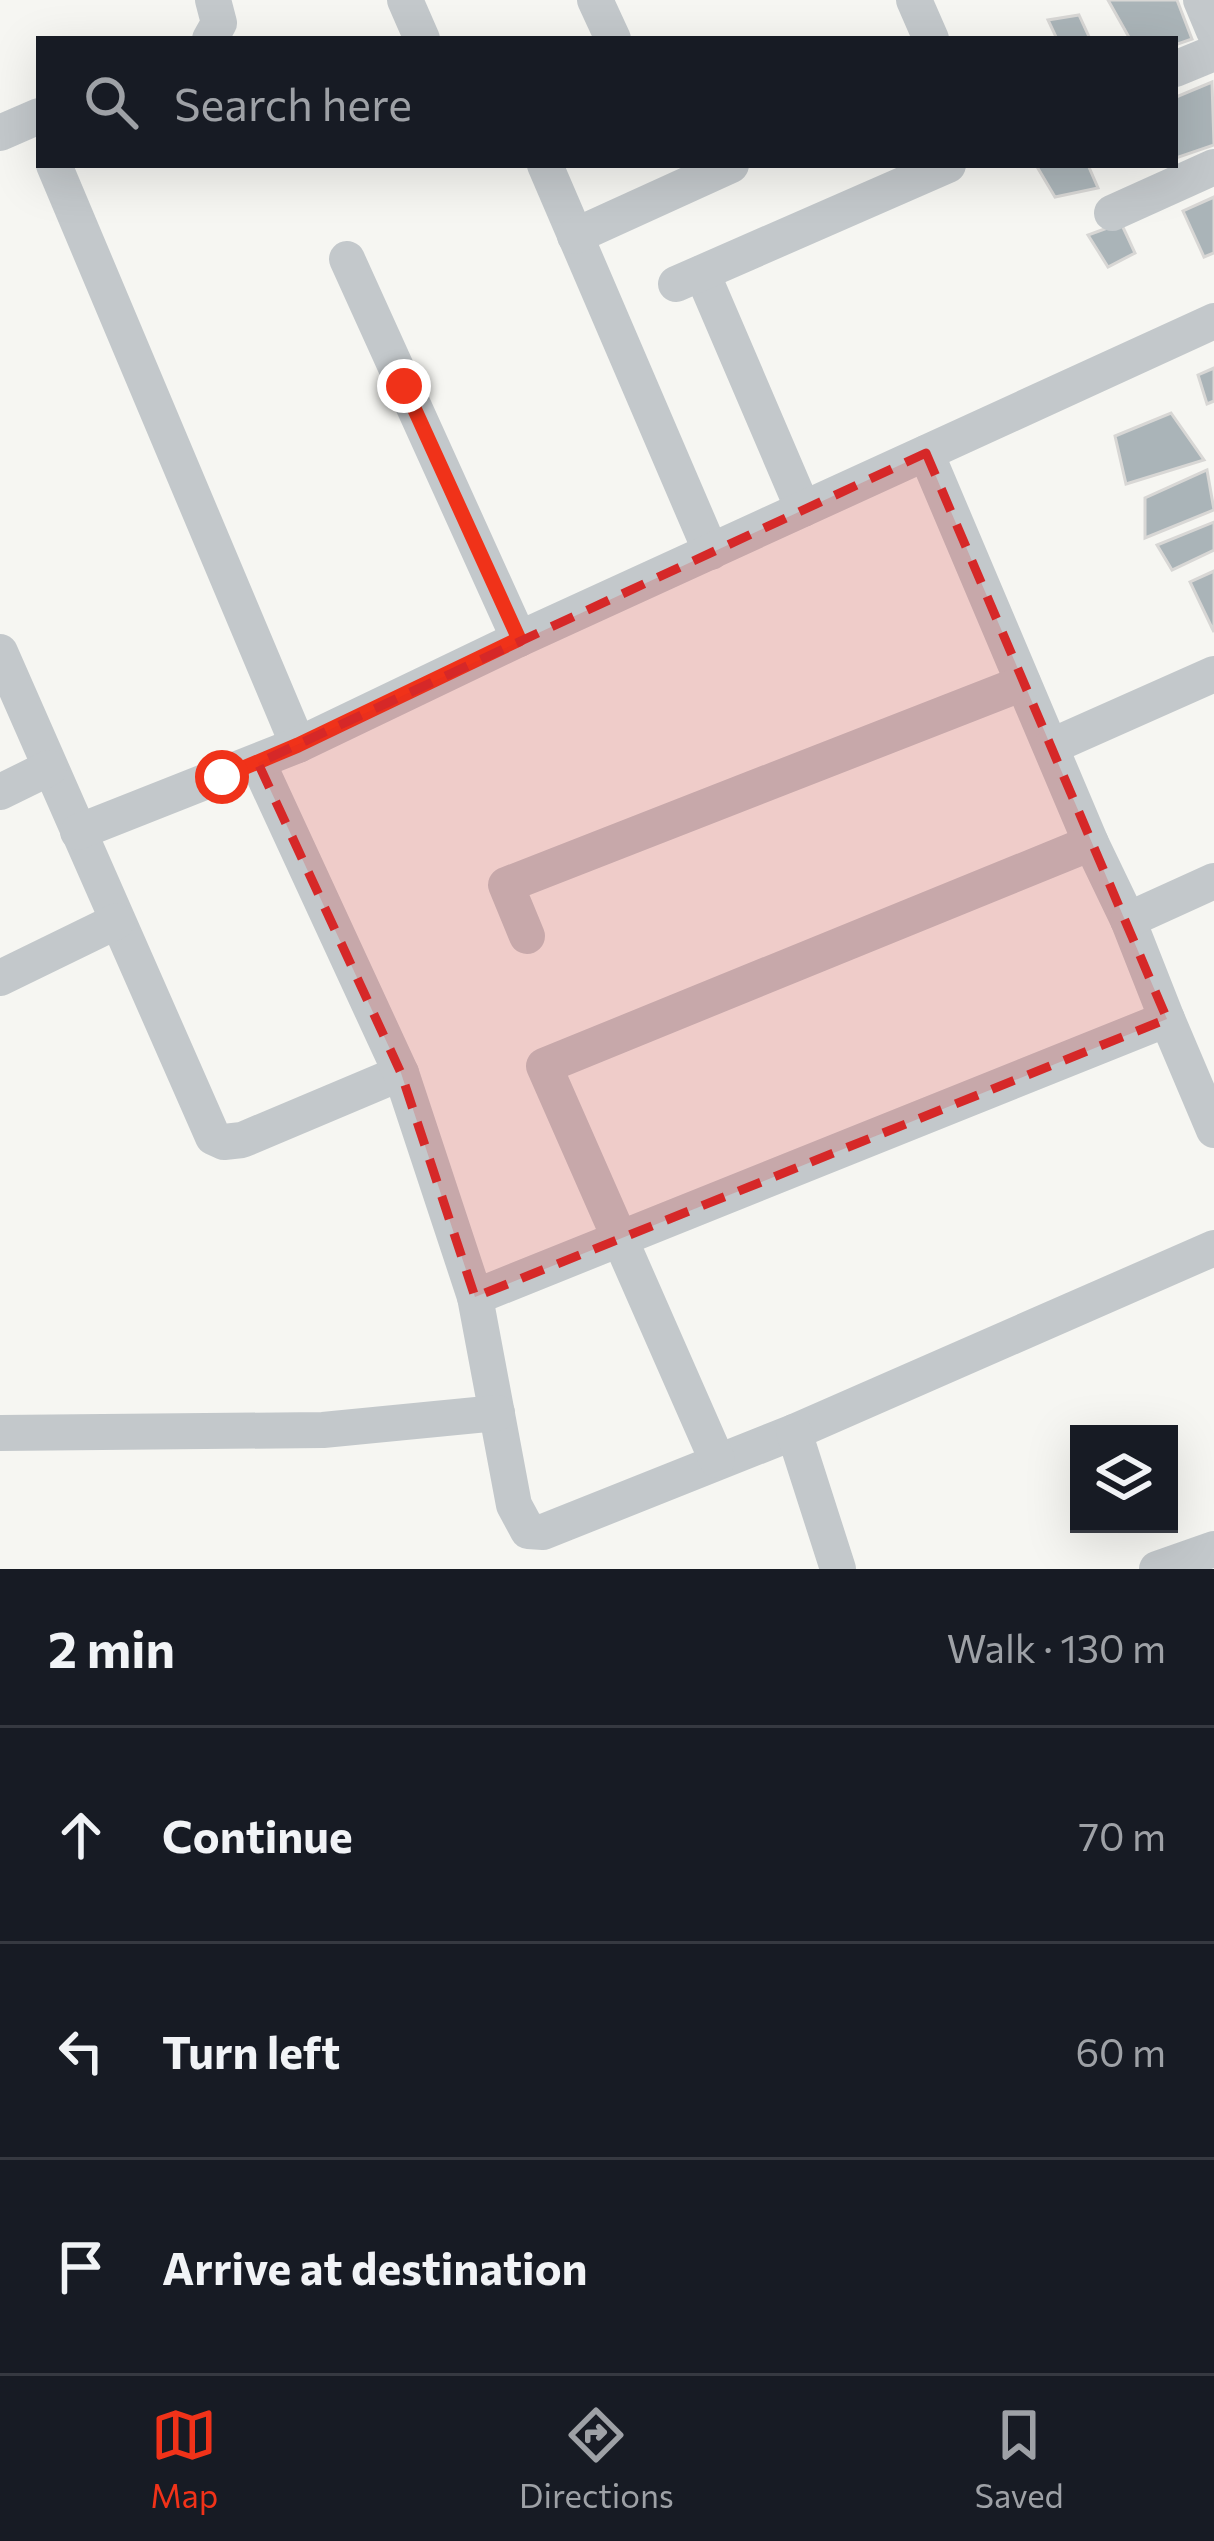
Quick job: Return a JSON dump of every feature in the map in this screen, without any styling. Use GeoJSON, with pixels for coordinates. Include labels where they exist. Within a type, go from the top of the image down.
{"type":"FeatureCollection","features":[{"type":"Feature","properties":{"kind":"street"},"geometry":{"type":"LineString","coordinates":[[212,36],[219,23],[213,0]]}},
{"type":"Feature","properties":{"kind":"street"},"geometry":{"type":"LineString","coordinates":[[405,0],[421,36]]}},
{"type":"Feature","properties":{"kind":"street"},"geometry":{"type":"LineString","coordinates":[[595,0],[612,36]]}},
{"type":"Feature","properties":{"kind":"street"},"geometry":{"type":"LineString","coordinates":[[914,0],[931,36]]}},
{"type":"Feature","properties":{"kind":"street"},"geometry":{"type":"LineString","coordinates":[[1201,0],[1214,31]]}},
{"type":"Feature","properties":{"kind":"street"},"geometry":{"type":"LineString","coordinates":[[1178,68],[1214,53]]}},
{"type":"Feature","properties":{"kind":"street"},"geometry":{"type":"LineString","coordinates":[[0,133],[36,121]]}},
{"type":"Feature","properties":{"kind":"street"},"geometry":{"type":"LineString","coordinates":[[1112,213],[1214,167]]}},
{"type":"Feature","properties":{"kind":"street"},"geometry":{"type":"LineString","coordinates":[[55,168],[298,745]]}},
{"type":"Feature","properties":{"kind":"street"},"geometry":{"type":"LineString","coordinates":[[546,168],[711,552]]}},
{"type":"Feature","properties":{"kind":"street"},"geometry":{"type":"LineString","coordinates":[[575,236],[676,176],[716,168]]}},
{"type":"Feature","properties":{"kind":"street"},"geometry":{"type":"LineString","coordinates":[[803,509],[689,279],[941,168]]}},
{"type":"Feature","properties":{"kind":"street"},"geometry":{"type":"LineString","coordinates":[[347,260],[519,639]]}},
{"type":"Feature","properties":{"kind":"street"},"geometry":{"type":"LineString","coordinates":[[78,832],[298,745],[1214,322]]}},
{"type":"Feature","properties":{"kind":"street"},"geometry":{"type":"LineString","coordinates":[[926,453],[1128,920],[1166,1019],[1200,1054],[1214,1130]]}},
{"type":"Feature","properties":{"kind":"street"},"geometry":{"type":"LineString","coordinates":[[0,652],[213,1137],[224,1142],[242,1140],[401,1072]]}},
{"type":"Feature","properties":{"kind":"street"},"geometry":{"type":"LineString","coordinates":[[1052,746],[1214,674]]}},
{"type":"Feature","properties":{"kind":"street"},"geometry":{"type":"LineString","coordinates":[[527,936],[506,885],[1023,683]]}},
{"type":"Feature","properties":{"kind":"street"},"geometry":{"type":"LineString","coordinates":[[257,763],[401,1072],[475,1297],[514,1505],[528,1531],[543,1532],[794,1432],[1214,1248]]}},
{"type":"Feature","properties":{"kind":"street"},"geometry":{"type":"LineString","coordinates":[[0,792],[49,768]]}},
{"type":"Feature","properties":{"kind":"street"},"geometry":{"type":"LineString","coordinates":[[717,1460],[544,1066],[1091,843]]}},
{"type":"Feature","properties":{"kind":"street"},"geometry":{"type":"LineString","coordinates":[[1128,920],[1214,880]]}},
{"type":"Feature","properties":{"kind":"street"},"geometry":{"type":"LineString","coordinates":[[0,978],[117,921]]}},
{"type":"Feature","properties":{"kind":"street"},"geometry":{"type":"LineString","coordinates":[[475,1297],[1166,1019]]}},
{"type":"Feature","properties":{"kind":"street"},"geometry":{"type":"LineString","coordinates":[[0,1433],[322,1430],[497,1412]]}},
{"type":"Feature","properties":{"kind":"street"},"geometry":{"type":"LineString","coordinates":[[794,1432],[838,1569]]}},
{"type":"Feature","properties":{"kind":"street"},"geometry":{"type":"LineString","coordinates":[[1157,1569],[1214,1549]]}},
{"type":"Feature","properties":{"kind":"highlighted area"},"geometry":{"type":"Polygon","coordinates":[[[926,453],[1167,1019],[475,1297],[401,1073],[258,763],[926,453]]]}},
{"type":"Feature","properties":{"kind":"building"},"geometry":{"type":"Polygon","coordinates":[[[1108,0],[1177,0],[1192,39],[1178,44],[1178,36],[1128,36],[1108,0]]]}},
{"type":"Feature","properties":{"kind":"building"},"geometry":{"type":"Polygon","coordinates":[[[1079,15],[1089,36],[1056,36],[1048,20],[1079,15]]]}},
{"type":"Feature","properties":{"kind":"building"},"geometry":{"type":"Polygon","coordinates":[[[1212,82],[1214,145],[1178,157],[1178,96],[1212,82]]]}},
{"type":"Feature","properties":{"kind":"building"},"geometry":{"type":"Polygon","coordinates":[[[1038,168],[1089,168],[1098,188],[1055,197],[1038,168]]]}},
{"type":"Feature","properties":{"kind":"building"},"geometry":{"type":"Polygon","coordinates":[[[1214,197],[1214,253],[1204,257],[1183,211],[1214,197]]]}},
{"type":"Feature","properties":{"kind":"building"},"geometry":{"type":"Polygon","coordinates":[[[1121,223],[1135,253],[1108,267],[1088,235],[1121,223]]]}},
{"type":"Feature","properties":{"kind":"building"},"geometry":{"type":"Polygon","coordinates":[[[1214,368],[1214,401],[1207,404],[1198,375],[1214,368]]]}},
{"type":"Feature","properties":{"kind":"building"},"geometry":{"type":"Polygon","coordinates":[[[1171,413],[1204,460],[1126,484],[1115,436],[1171,413]]]}},
{"type":"Feature","properties":{"kind":"building"},"geometry":{"type":"Polygon","coordinates":[[[1207,470],[1214,510],[1145,538],[1145,498],[1207,470]]]}},
{"type":"Feature","properties":{"kind":"building"},"geometry":{"type":"Polygon","coordinates":[[[1214,522],[1214,550],[1172,570],[1157,545],[1214,522]]]}},
{"type":"Feature","properties":{"kind":"building"},"geometry":{"type":"Polygon","coordinates":[[[1214,571],[1214,632],[1190,582],[1214,571]]]}},
{"type":"Feature","properties":{"kind":"route"},"geometry":{"type":"LineString","coordinates":[[222,777],[519,639],[404,386]]}}]}
